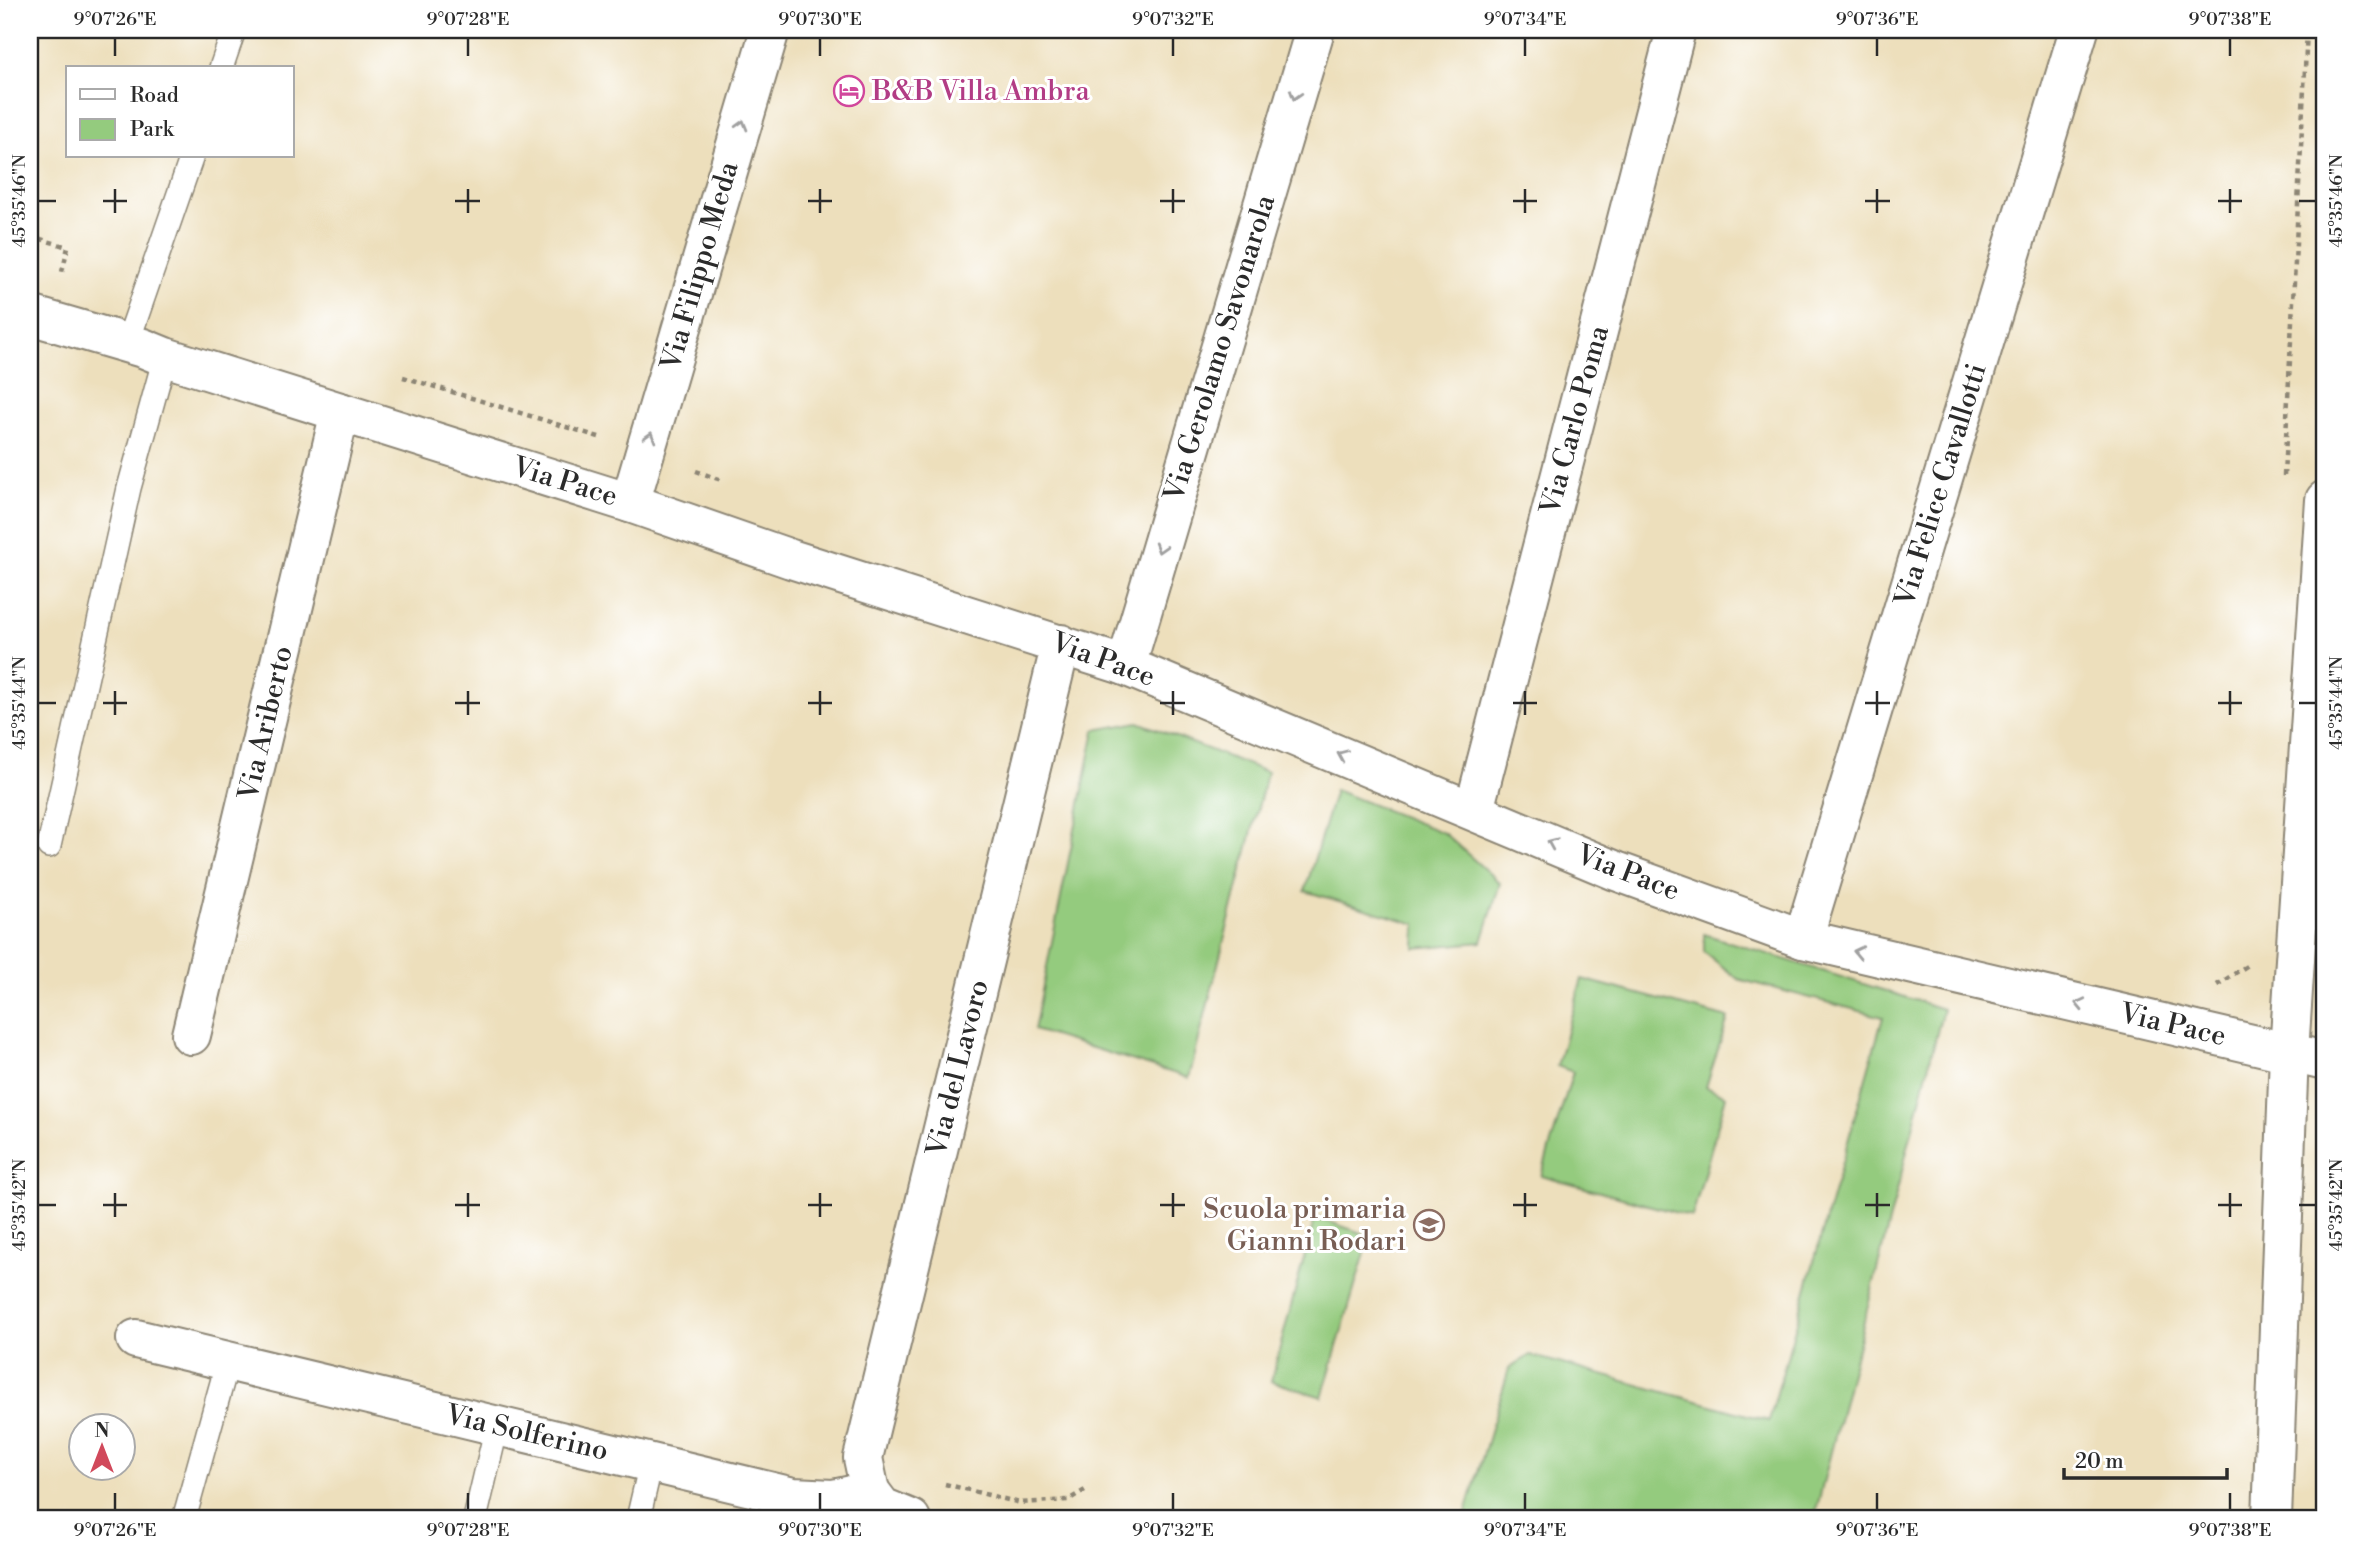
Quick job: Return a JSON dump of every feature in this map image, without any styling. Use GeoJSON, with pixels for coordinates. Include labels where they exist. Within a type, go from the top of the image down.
{"type":"FeatureCollection","features":[{"type":"Feature","properties":{"kind":"street","name":"Via Filippo Meda"},"geometry":{"type":"LineString","coordinates":[[630,503],[770,30]]}},
{"type":"Feature","properties":{"kind":"street","name":"Via Gerolamo Savonarola"},"geometry":{"type":"LineString","coordinates":[[1123,665],[1131,649],[1315,30]]}},
{"type":"Feature","properties":{"kind":"street","name":"Via Carlo Poma"},"geometry":{"type":"LineString","coordinates":[[1474,810],[1676,30]]}},
{"type":"Feature","properties":{"kind":"street","name":"Via Felice Cavallotti"},"geometry":{"type":"LineString","coordinates":[[1803,939],[2079,30]]}},
{"type":"Feature","properties":{"kind":"street","name":"Via Pace"},"geometry":{"type":"LineString","coordinates":[[30,315],[630,503],[804,563],[1123,665],[1616,871],[1803,939],[2307,1057]]}},
{"type":"Feature","properties":{"kind":"street","name":"Via Ariberto"},"geometry":{"type":"LineString","coordinates":[[191,1035],[340,412]]}},
{"type":"Feature","properties":{"kind":"street"},"geometry":{"type":"LineString","coordinates":[[2272,1519],[2307,1057],[2325,500]]}},
{"type":"Feature","properties":{"kind":"street","name":"Via del Lavoro"},"geometry":{"type":"LineString","coordinates":[[870,1492],[863,1458],[1060,644]]}},
{"type":"Feature","properties":{"kind":"street","name":"Via Solferino"},"geometry":{"type":"LineString","coordinates":[[136,1339],[651,1462],[791,1508],[870,1492]]}},
{"type":"Feature","properties":{"kind":"street"},"geometry":{"type":"LineString","coordinates":[[870,1492],[882,1507],[911,1519]]}},
{"type":"Feature","properties":{"kind":"lane"},"geometry":{"type":"LineString","coordinates":[[222,66],[234,30]]}},
{"type":"Feature","properties":{"kind":"lane"},"geometry":{"type":"LineString","coordinates":[[127,344],[191,158]]}},
{"type":"Feature","properties":{"kind":"lane"},"geometry":{"type":"LineString","coordinates":[[49,846],[129,488],[165,357]]}},
{"type":"Feature","properties":{"kind":"lane"},"geometry":{"type":"LineString","coordinates":[[184,1519],[228,1361]]}},
{"type":"Feature","properties":{"kind":"lane"},"geometry":{"type":"LineString","coordinates":[[475,1519],[497,1426]]}},
{"type":"Feature","properties":{"kind":"lane"},"geometry":{"type":"LineString","coordinates":[[638,1519],[651,1462]]}},
{"type":"Feature","properties":{"kind":"path"},"geometry":{"type":"LineString","coordinates":[[2283,487],[2307,30]]}},
{"type":"Feature","properties":{"kind":"path"},"geometry":{"type":"LineString","coordinates":[[2214,986],[2258,958]]}},
{"type":"Feature","properties":{"kind":"path"},"geometry":{"type":"LineString","coordinates":[[943,1484],[1020,1503],[1068,1500],[1085,1490]]}},
{"type":"Feature","properties":{"kind":"path"},"geometry":{"type":"LineString","coordinates":[[1146,1516],[1160,1519]]}},
{"type":"Feature","properties":{"kind":"green space"},"geometry":{"type":"Polygon","coordinates":[[[1138,722],[1267,772],[1189,1078],[1034,1030],[1095,730],[1138,722]]]}},
{"type":"Feature","properties":{"kind":"green space"},"geometry":{"type":"Polygon","coordinates":[[[1335,790],[1444,833],[1500,883],[1482,942],[1415,948],[1416,924],[1305,891],[1335,790]]]}},
{"type":"Feature","properties":{"kind":"green space"},"geometry":{"type":"Polygon","coordinates":[[[1704,934],[1943,1009],[1815,1515],[1827,1519],[1464,1519],[1509,1369],[1530,1355],[1769,1421],[1883,1017],[1738,979],[1704,952],[1704,934]]]}},
{"type":"Feature","properties":{"kind":"green space"},"geometry":{"type":"Polygon","coordinates":[[[1582,979],[1728,1018],[1706,1087],[1726,1096],[1692,1217],[1541,1176],[1573,1072],[1557,1066],[1582,979]]]}},
{"type":"Feature","properties":{"kind":"green space"},"geometry":{"type":"Polygon","coordinates":[[[1315,1217],[1370,1236],[1322,1397],[1271,1381],[1315,1217]]]}},
{"type":"Feature","properties":{"kind":"place","name":"B&B Villa Ambra"},"geometry":{"type":"Point","coordinates":[849,91]}},
{"type":"Feature","properties":{"kind":"place","name":"Scuola primaria Gianni Rodari"},"geometry":{"type":"Point","coordinates":[1429,1225]}}]}
